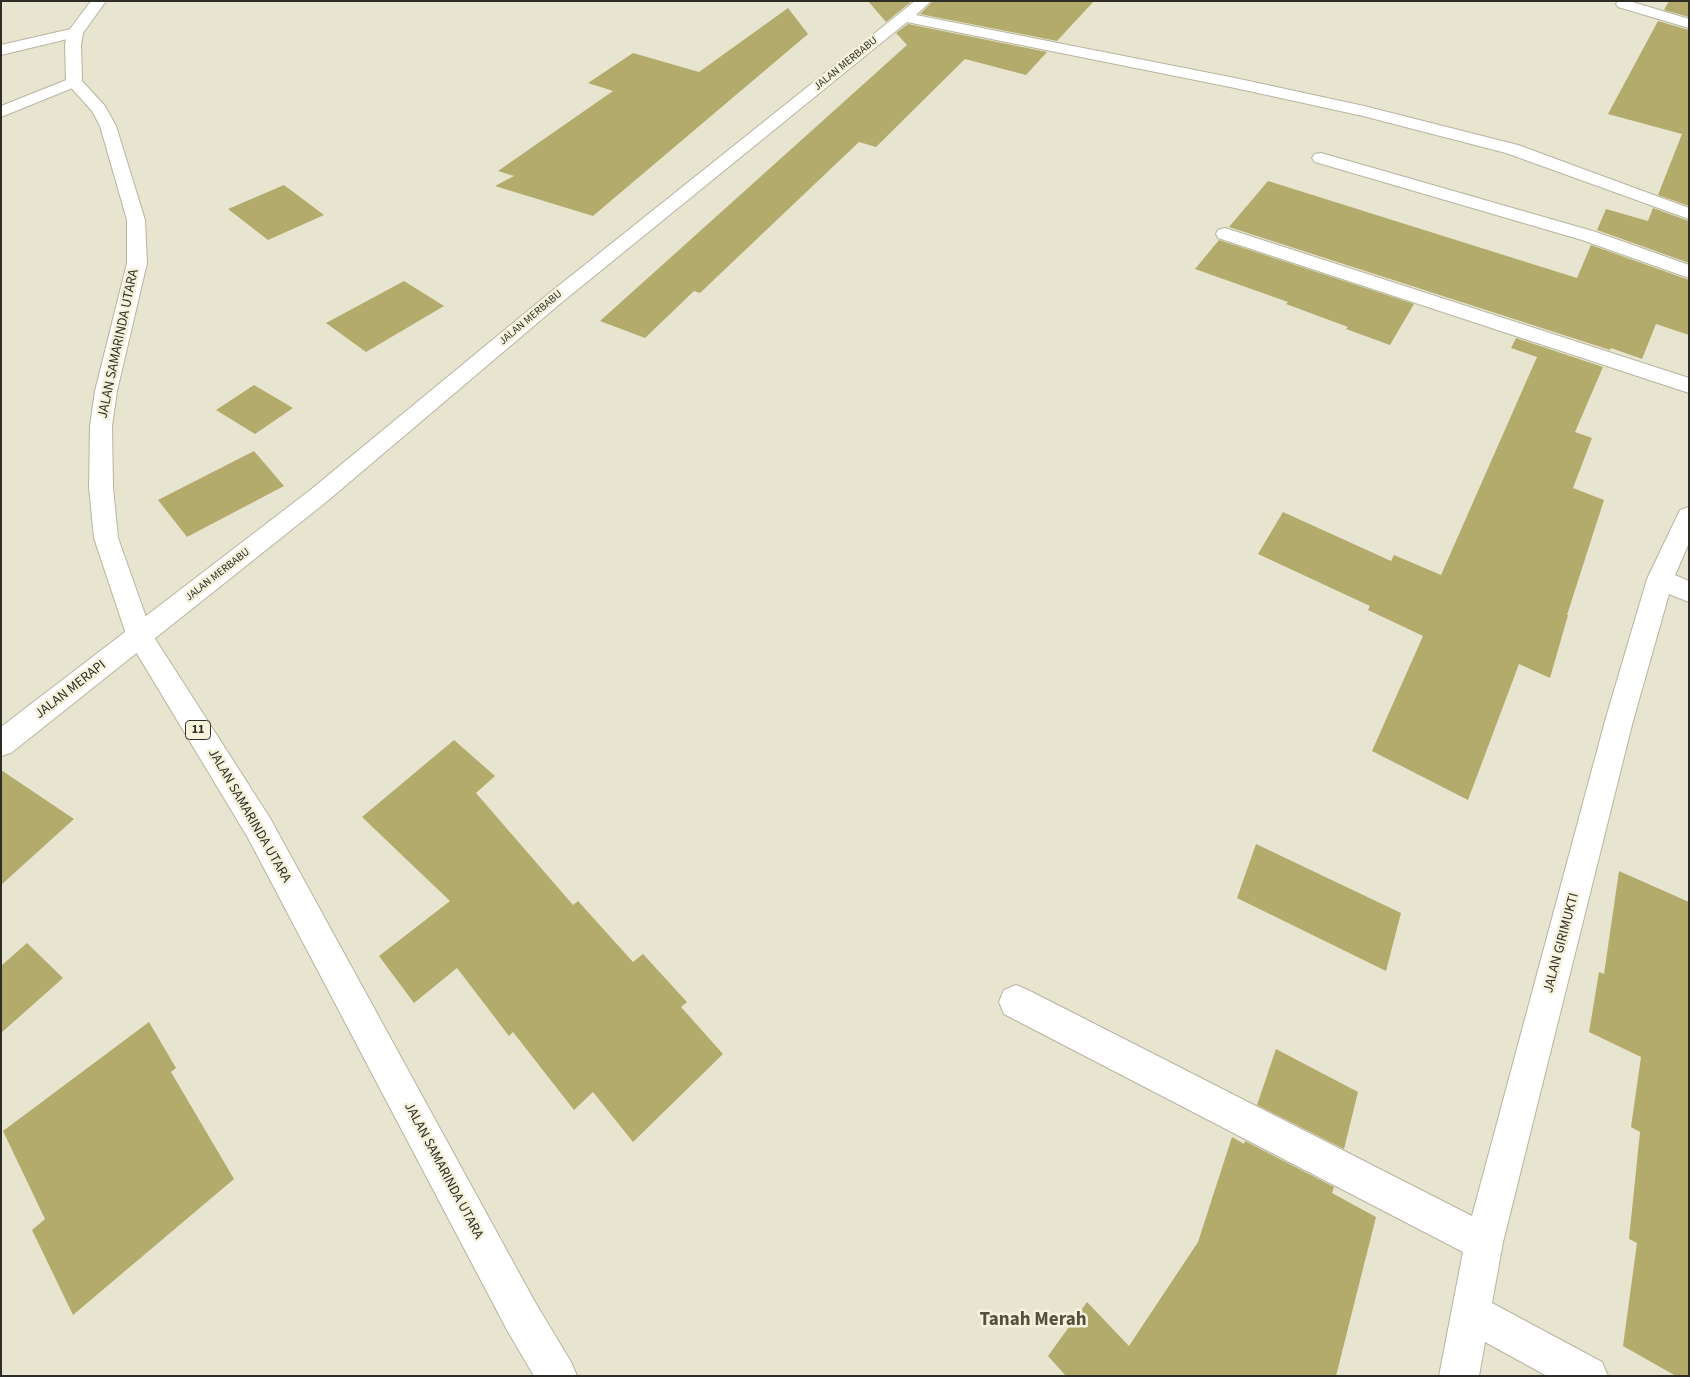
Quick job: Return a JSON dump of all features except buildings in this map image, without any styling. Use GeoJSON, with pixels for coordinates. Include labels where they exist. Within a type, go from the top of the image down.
{"type":"FeatureCollection","features":[{"type":"Feature","properties":{"kind":"main road"},"geometry":{"type":"LineString","coordinates":[[1,112],[74,82],[75,33],[98,1]]}},
{"type":"Feature","properties":{"kind":"main road","name":"JALAN MERBABU"},"geometry":{"type":"LineString","coordinates":[[140,637],[317,497],[554,299],[924,1]]}},
{"type":"Feature","properties":{"kind":"main road"},"geometry":{"type":"LineString","coordinates":[[1622,4],[1689,24]]}},
{"type":"Feature","properties":{"kind":"main road"},"geometry":{"type":"LineString","coordinates":[[904,17],[1235,83],[1364,111],[1512,150],[1562,166],[1689,214]]}},
{"type":"Feature","properties":{"kind":"main road"},"geometry":{"type":"LineString","coordinates":[[1,50],[75,33]]}},
{"type":"Feature","properties":{"kind":"main road","name":"JALAN SAMARINDA UTARA"},"geometry":{"type":"LineString","coordinates":[[74,82],[99,109],[108,126],[136,220],[137,263],[106,391],[101,426],[102,487],[106,538],[140,637],[259,828],[521,1316],[557,1376]]}},
{"type":"Feature","properties":{"kind":"main road"},"geometry":{"type":"LineString","coordinates":[[1321,158],[1589,236],[1689,272]]}},
{"type":"Feature","properties":{"kind":"main road"},"geometry":{"type":"LineString","coordinates":[[1225,234],[1689,386]]}},
{"type":"Feature","properties":{"kind":"main road","name":"JALAN GIRIMUKTI"},"geometry":{"type":"LineString","coordinates":[[1459,1376],[1484,1242],[1619,721],[1660,579],[1689,516]]}},
{"type":"Feature","properties":{"kind":"main road"},"geometry":{"type":"LineString","coordinates":[[1660,579],[1689,592]]}},
{"type":"Feature","properties":{"kind":"main road","name":"JALAN MERAPI"},"geometry":{"type":"LineString","coordinates":[[1,744],[140,637]]}},
{"type":"Feature","properties":{"kind":"main road"},"geometry":{"type":"LineString","coordinates":[[1016,1002],[1484,1242]]}},
{"type":"Feature","properties":{"kind":"main road"},"geometry":{"type":"LineString","coordinates":[[1470,1312],[1588,1376]]}},
{"type":"Feature","properties":{"kind":"district","name":"Tanah Merah"},"geometry":{"type":"Point","coordinates":[1033,1321]}}]}
